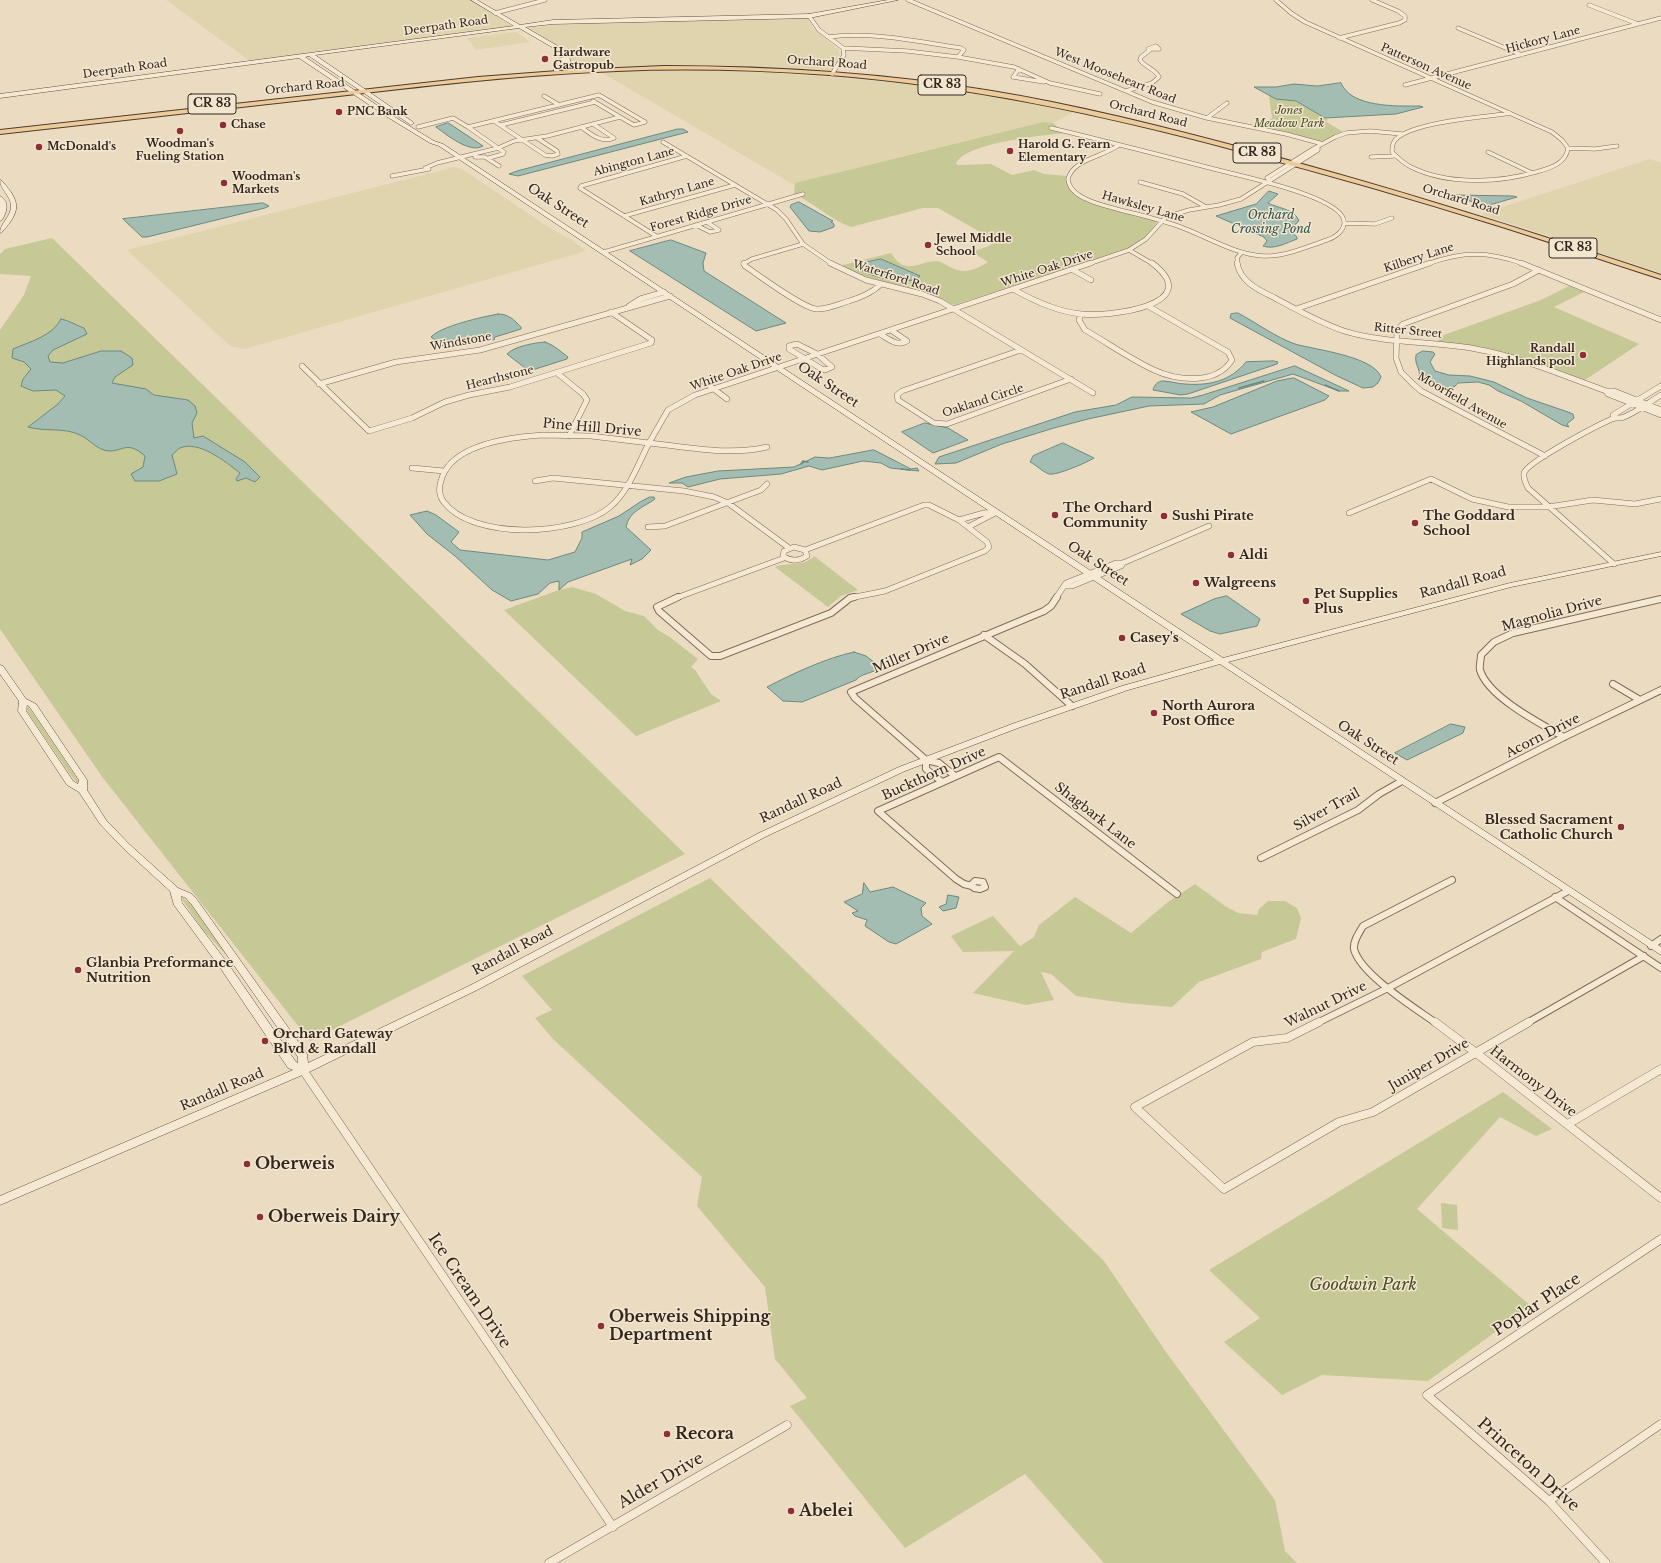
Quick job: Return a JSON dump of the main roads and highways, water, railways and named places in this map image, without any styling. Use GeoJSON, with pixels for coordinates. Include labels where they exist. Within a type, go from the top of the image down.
{"type":"FeatureCollection","features":[{"type":"Feature","properties":{"kind":"main road","name":"Orchard Road"},"geometry":{"type":"LineString","coordinates":[[0,132],[357,90],[461,76],[585,68],[716,68],[832,74],[941,85],[1053,104],[1124,120],[1294,163],[1485,219],[1661,277]]}},
{"type":"Feature","properties":{"kind":"main road","name":"Orchard Road"},"geometry":{"type":"LineString","coordinates":[[0,128],[357,90],[506,76],[612,69]]}},
{"type":"Feature","properties":{"kind":"water"},"geometry":{"type":"Polygon","coordinates":[[[1341,83],[1346,91],[1354,97],[1364,101],[1376,104],[1423,107],[1396,114],[1325,118],[1296,101],[1276,99],[1254,87],[1276,87],[1294,84],[1317,86],[1341,83]]]}},
{"type":"Feature","properties":{"kind":"water"},"geometry":{"type":"Polygon","coordinates":[[[448,123],[483,146],[472,148],[465,146],[452,139],[436,127],[448,123]]]}},
{"type":"Feature","properties":{"kind":"water"},"geometry":{"type":"Polygon","coordinates":[[[678,129],[683,129],[688,132],[518,176],[509,174],[517,171],[678,129]]]}},
{"type":"Feature","properties":{"kind":"water","name":"Orchard Crossing Pond"},"geometry":{"type":"Polygon","coordinates":[[[1269,191],[1278,194],[1268,203],[1290,211],[1297,217],[1299,221],[1289,230],[1297,237],[1297,239],[1276,247],[1263,246],[1267,241],[1264,237],[1216,216],[1256,204],[1269,191]]]}},
{"type":"Feature","properties":{"kind":"water"},"geometry":{"type":"Polygon","coordinates":[[[1454,196],[1517,197],[1486,206],[1454,196]]]}},
{"type":"Feature","properties":{"kind":"water"},"geometry":{"type":"Polygon","coordinates":[[[799,202],[833,221],[831,222],[834,224],[834,227],[820,232],[809,231],[790,207],[791,205],[799,202]]]}},
{"type":"Feature","properties":{"kind":"water"},"geometry":{"type":"Polygon","coordinates":[[[263,203],[269,206],[147,237],[142,237],[123,219],[263,203]]]}},
{"type":"Feature","properties":{"kind":"water"},"geometry":{"type":"Polygon","coordinates":[[[671,240],[706,253],[703,263],[704,271],[786,323],[756,331],[630,251],[671,240]]]}},
{"type":"Feature","properties":{"kind":"water"},"geometry":{"type":"Polygon","coordinates":[[[881,259],[920,276],[908,281],[900,281],[882,278],[861,270],[864,263],[881,259]]]}},
{"type":"Feature","properties":{"kind":"water"},"geometry":{"type":"Polygon","coordinates":[[[1238,313],[1273,334],[1295,344],[1356,359],[1376,370],[1381,377],[1378,383],[1373,387],[1363,388],[1335,375],[1230,318],[1231,314],[1238,313]]]}},
{"type":"Feature","properties":{"kind":"water"},"geometry":{"type":"Polygon","coordinates":[[[498,314],[511,318],[521,327],[521,329],[495,337],[494,340],[489,339],[460,345],[443,346],[431,337],[443,329],[498,314]]]}},
{"type":"Feature","properties":{"kind":"water"},"geometry":{"type":"Polygon","coordinates":[[[61,319],[84,328],[87,334],[53,350],[48,356],[50,362],[63,363],[101,351],[121,351],[132,358],[133,365],[115,377],[112,383],[146,389],[154,395],[188,400],[195,406],[197,413],[192,423],[194,438],[203,436],[245,462],[260,477],[255,482],[246,478],[237,481],[236,479],[240,473],[220,458],[204,449],[187,446],[179,449],[172,455],[177,474],[159,481],[135,481],[131,474],[143,467],[145,456],[133,448],[123,448],[115,451],[104,450],[83,437],[68,431],[28,427],[58,404],[65,396],[56,390],[33,391],[21,386],[23,379],[31,369],[24,362],[12,358],[13,349],[47,334],[61,319]]]}},
{"type":"Feature","properties":{"kind":"water"},"geometry":{"type":"Polygon","coordinates":[[[545,342],[560,350],[568,357],[567,359],[529,371],[507,354],[510,351],[520,347],[545,342]]]}},
{"type":"Feature","properties":{"kind":"water"},"geometry":{"type":"Polygon","coordinates":[[[1423,351],[1433,352],[1435,354],[1430,362],[1435,371],[1449,375],[1470,376],[1494,382],[1527,398],[1573,414],[1574,418],[1567,424],[1569,427],[1562,425],[1521,401],[1498,391],[1489,385],[1478,382],[1458,383],[1454,387],[1444,390],[1424,376],[1419,376],[1416,355],[1423,351]]]}},
{"type":"Feature","properties":{"kind":"water"},"geometry":{"type":"Polygon","coordinates":[[[1246,362],[1278,362],[1277,364],[1188,394],[1181,395],[1153,390],[1154,386],[1161,381],[1182,384],[1211,383],[1234,374],[1246,362]]]}},
{"type":"Feature","properties":{"kind":"water"},"geometry":{"type":"Polygon","coordinates":[[[1295,366],[1349,391],[1339,391],[1293,374],[1220,395],[1204,404],[1149,406],[1088,419],[1002,444],[956,463],[935,464],[939,457],[1075,412],[1116,405],[1132,397],[1191,398],[1295,366]]]}},
{"type":"Feature","properties":{"kind":"water"},"geometry":{"type":"Polygon","coordinates":[[[1294,378],[1329,396],[1325,400],[1231,434],[1191,412],[1213,407],[1277,381],[1294,378]]]}},
{"type":"Feature","properties":{"kind":"water"},"geometry":{"type":"Polygon","coordinates":[[[925,423],[948,428],[968,440],[933,453],[902,432],[925,423]]]}},
{"type":"Feature","properties":{"kind":"water"},"geometry":{"type":"Polygon","coordinates":[[[1063,443],[1094,458],[1072,468],[1053,474],[1047,473],[1030,462],[1033,456],[1063,443]]]}},
{"type":"Feature","properties":{"kind":"water"},"geometry":{"type":"Polygon","coordinates":[[[874,450],[911,469],[917,468],[919,471],[890,468],[881,463],[863,461],[822,470],[809,466],[781,474],[720,479],[688,487],[682,483],[669,483],[686,477],[718,471],[794,467],[815,457],[829,458],[874,450]]]}},
{"type":"Feature","properties":{"kind":"water"},"geometry":{"type":"Polygon","coordinates":[[[650,497],[654,497],[655,499],[634,513],[630,517],[626,527],[651,550],[642,559],[630,565],[632,559],[568,582],[559,590],[559,581],[550,583],[538,594],[511,601],[492,590],[455,556],[427,534],[410,515],[427,511],[436,515],[459,532],[451,542],[460,550],[548,560],[575,552],[582,538],[582,532],[619,516],[650,497]]]}},
{"type":"Feature","properties":{"kind":"water"},"geometry":{"type":"Polygon","coordinates":[[[1227,596],[1260,619],[1257,626],[1220,634],[1210,631],[1181,614],[1214,599],[1227,596]]]}},
{"type":"Feature","properties":{"kind":"water"},"geometry":{"type":"Polygon","coordinates":[[[854,652],[866,656],[880,667],[856,680],[802,702],[783,701],[767,687],[821,662],[854,652]]]}},
{"type":"Feature","properties":{"kind":"water"},"geometry":{"type":"Polygon","coordinates":[[[1451,724],[1465,727],[1463,733],[1407,760],[1395,753],[1451,724]]]}},
{"type":"Feature","properties":{"kind":"water"},"geometry":{"type":"Polygon","coordinates":[[[864,883],[870,892],[893,887],[926,903],[921,908],[922,916],[932,924],[896,944],[889,942],[865,926],[867,920],[855,916],[852,913],[858,911],[844,902],[862,894],[864,883]]]}},
{"type":"Feature","properties":{"kind":"water"},"geometry":{"type":"Polygon","coordinates":[[[948,895],[959,897],[956,908],[943,911],[939,907],[946,904],[948,895]]]}},
{"type":"Feature","properties":{"kind":"waterway"},"geometry":{"type":"LineString","coordinates":[[1239,388],[1264,381]]}},
{"type":"Feature","properties":{"kind":"waterway"},"geometry":{"type":"LineString","coordinates":[[1325,385],[1339,391]]}},
{"type":"Feature","properties":{"kind":"waterway"},"geometry":{"type":"LineString","coordinates":[[801,464],[803,461],[808,462]]}},
{"type":"Feature","properties":{"kind":"waterway"},"geometry":{"type":"LineString","coordinates":[[901,469],[910,470]]}},
{"type":"Feature","properties":{"kind":"place","name":"Hardware Gastropub"},"geometry":{"type":"Point","coordinates":[545,59]}},
{"type":"Feature","properties":{"kind":"place","name":"PNC Bank"},"geometry":{"type":"Point","coordinates":[339,112]}},
{"type":"Feature","properties":{"kind":"place","name":"Chase"},"geometry":{"type":"Point","coordinates":[223,125]}},
{"type":"Feature","properties":{"kind":"place","name":"Woodman's Fueling Station"},"geometry":{"type":"Point","coordinates":[180,131]}},
{"type":"Feature","properties":{"kind":"place","name":"McDonald's"},"geometry":{"type":"Point","coordinates":[39,147]}},
{"type":"Feature","properties":{"kind":"place","name":"Harold G. Fearn Elementary"},"geometry":{"type":"Point","coordinates":[1010,151]}},
{"type":"Feature","properties":{"kind":"place","name":"Woodman's Markets"},"geometry":{"type":"Point","coordinates":[224,183]}},
{"type":"Feature","properties":{"kind":"place","name":"Jewel Middle School"},"geometry":{"type":"Point","coordinates":[928,245]}},
{"type":"Feature","properties":{"kind":"place","name":"Randall Highlands pool"},"geometry":{"type":"Point","coordinates":[1583,355]}},
{"type":"Feature","properties":{"kind":"place","name":"The Orchard Community"},"geometry":{"type":"Point","coordinates":[1055,515]}},
{"type":"Feature","properties":{"kind":"place","name":"Sushi Pirate"},"geometry":{"type":"Point","coordinates":[1164,516]}},
{"type":"Feature","properties":{"kind":"place","name":"The Goddard School"},"geometry":{"type":"Point","coordinates":[1415,523]}},
{"type":"Feature","properties":{"kind":"place","name":"Aldi"},"geometry":{"type":"Point","coordinates":[1231,555]}},
{"type":"Feature","properties":{"kind":"place","name":"Walgreens"},"geometry":{"type":"Point","coordinates":[1196,583]}},
{"type":"Feature","properties":{"kind":"place","name":"Pet Supplies Plus"},"geometry":{"type":"Point","coordinates":[1306,601]}},
{"type":"Feature","properties":{"kind":"place","name":"Casey's"},"geometry":{"type":"Point","coordinates":[1122,638]}},
{"type":"Feature","properties":{"kind":"place","name":"North Aurora Post Office"},"geometry":{"type":"Point","coordinates":[1154,713]}},
{"type":"Feature","properties":{"kind":"place","name":"Blessed Sacrament Catholic Church"},"geometry":{"type":"Point","coordinates":[1621,827]}},
{"type":"Feature","properties":{"kind":"place","name":"Glanbia Preformance Nutrition"},"geometry":{"type":"Point","coordinates":[78,970]}},
{"type":"Feature","properties":{"kind":"place","name":"Orchard Gateway Blvd & Randall"},"geometry":{"type":"Point","coordinates":[265,1041]}},
{"type":"Feature","properties":{"kind":"place","name":"Oberweis"},"geometry":{"type":"Point","coordinates":[247,1164]}},
{"type":"Feature","properties":{"kind":"place","name":"Oberweis Dairy"},"geometry":{"type":"Point","coordinates":[260,1217]}},
{"type":"Feature","properties":{"kind":"place","name":"Oberweis Shipping Department"},"geometry":{"type":"Point","coordinates":[601,1326]}},
{"type":"Feature","properties":{"kind":"place","name":"Recora"},"geometry":{"type":"Point","coordinates":[667,1434]}},
{"type":"Feature","properties":{"kind":"place","name":"Abelei"},"geometry":{"type":"Point","coordinates":[791,1511]}},
{"type":"Feature","properties":{"kind":"park label","name":"Jones Meadow Park"},"geometry":{"type":"Point","coordinates":[1289,117]}},
{"type":"Feature","properties":{"kind":"park label","name":"Goodwin Park"},"geometry":{"type":"Point","coordinates":[1363,1285]}}]}
